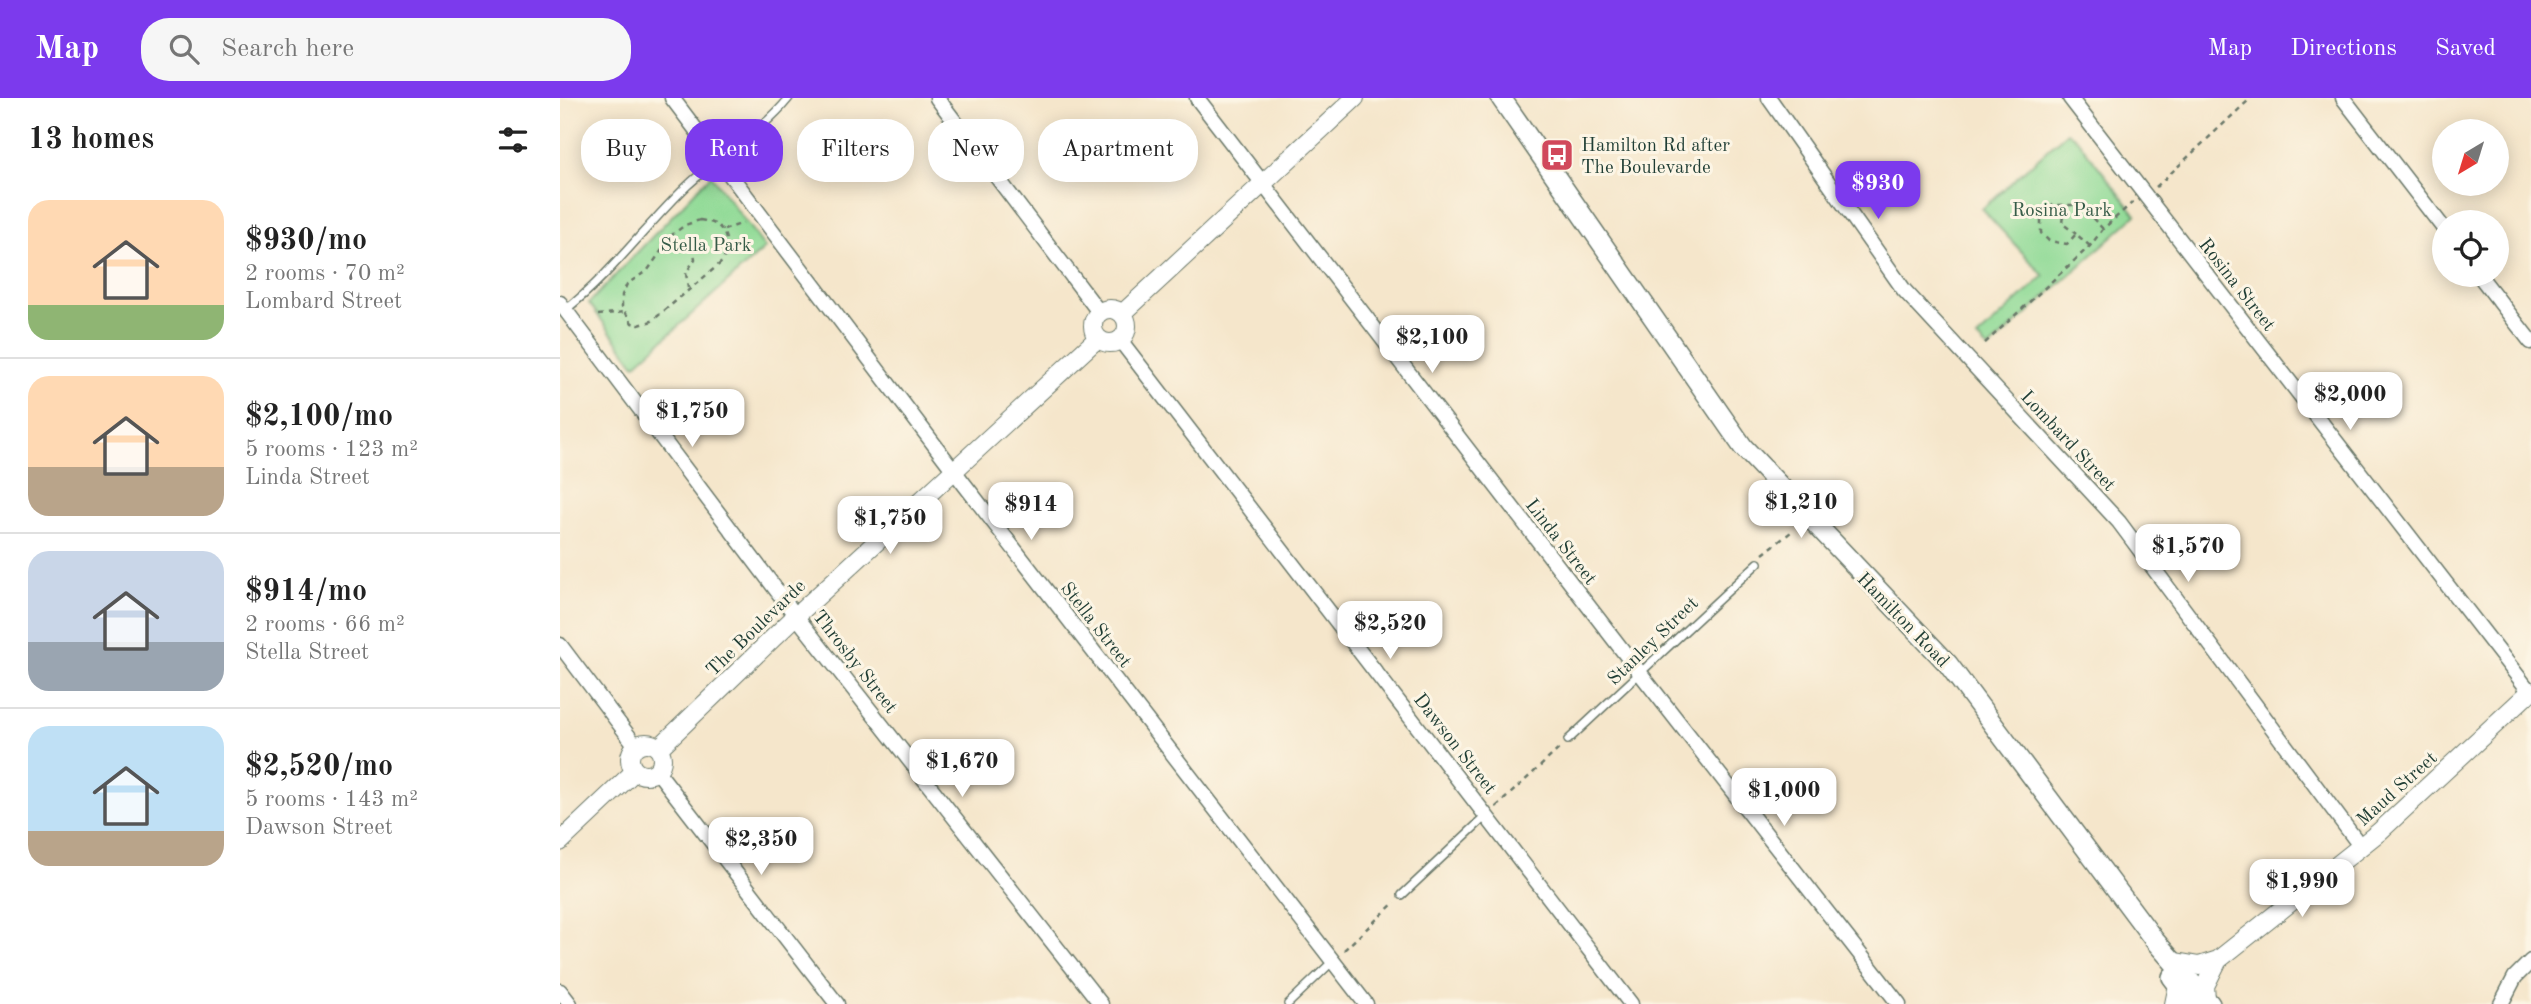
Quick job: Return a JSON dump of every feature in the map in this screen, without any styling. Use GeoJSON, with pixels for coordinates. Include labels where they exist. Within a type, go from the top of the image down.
{"type":"FeatureCollection","features":[{"type":"Feature","properties":{"kind":"main road","name":"Hamilton Road"},"geometry":{"type":"LineString","coordinates":[[1501,98],[1743,447],[1948,664],[2155,941],[2176,962],[2203,1002]]}},
{"type":"Feature","properties":{"kind":"main road","name":"Hamilton Road"},"geometry":{"type":"LineString","coordinates":[[2155,941],[2176,994],[2203,1002]]}},
{"type":"Feature","properties":{"kind":"street","name":"Stella Street"},"geometry":{"type":"LineString","coordinates":[[672,98],[688,119]]}},
{"type":"Feature","properties":{"kind":"street"},"geometry":{"type":"LineString","coordinates":[[937,98],[1100,312]]}},
{"type":"Feature","properties":{"kind":"street","name":"Linda Street"},"geometry":{"type":"LineString","coordinates":[[1198,98],[1640,673],[1899,1004]]}},
{"type":"Feature","properties":{"kind":"street"},"geometry":{"type":"LineString","coordinates":[[1122,314],[1355,98]]}},
{"type":"Feature","properties":{"kind":"street","name":"Lombard Street"},"geometry":{"type":"LineString","coordinates":[[1769,98],[1904,290],[2119,522],[2361,847]]}},
{"type":"Feature","properties":{"kind":"street","name":"Rosina Street"},"geometry":{"type":"LineString","coordinates":[[2070,98],[2530,692]]}},
{"type":"Feature","properties":{"kind":"street"},"geometry":{"type":"LineString","coordinates":[[2343,98],[2432,213]]}},
{"type":"Feature","properties":{"kind":"street","name":"Stella Street"},"geometry":{"type":"LineString","coordinates":[[735,182],[954,471],[1366,1004]]}},
{"type":"Feature","properties":{"kind":"street"},"geometry":{"type":"LineString","coordinates":[[2488,287],[2531,342]]}},
{"type":"Feature","properties":{"kind":"street","name":"Throsby Street"},"geometry":{"type":"LineString","coordinates":[[562,309],[796,616],[1101,1004]]}},
{"type":"Feature","properties":{"kind":"street"},"geometry":{"type":"LineString","coordinates":[[1109,309],[1122,314],[1127,330],[1120,340],[1111,343],[1098,338],[1093,325],[1100,312],[1109,309]]}},
{"type":"Feature","properties":{"kind":"street","name":"The Boulevarde"},"geometry":{"type":"LineString","coordinates":[[659,748],[796,616],[1098,338]]}},
{"type":"Feature","properties":{"kind":"street","name":"Dawson Street"},"geometry":{"type":"LineString","coordinates":[[1120,340],[1631,1004]]}},
{"type":"Feature","properties":{"kind":"street"},"geometry":{"type":"LineString","coordinates":[[560,645],[636,746]]}},
{"type":"Feature","properties":{"kind":"street","name":"Maud Street"},"geometry":{"type":"LineString","coordinates":[[2218,960],[2361,847],[2530,692]]}},
{"type":"Feature","properties":{"kind":"street"},"geometry":{"type":"LineString","coordinates":[[650,743],[659,748],[662,762],[657,771],[643,775],[635,771],[629,758],[636,746],[650,743]]}},
{"type":"Feature","properties":{"kind":"street"},"geometry":{"type":"LineString","coordinates":[[560,842],[635,771]]}},
{"type":"Feature","properties":{"kind":"street"},"geometry":{"type":"LineString","coordinates":[[657,771],[836,1004]]}},
{"type":"Feature","properties":{"kind":"street"},"geometry":{"type":"LineString","coordinates":[[2176,962],[2199,966],[2218,960]]}},
{"type":"Feature","properties":{"kind":"street"},"geometry":{"type":"LineString","coordinates":[[2203,1002],[2205,986],[2218,960]]}},
{"type":"Feature","properties":{"kind":"street"},"geometry":{"type":"LineString","coordinates":[[2501,1004],[2515,977],[2531,961]]}},
{"type":"Feature","properties":{"kind":"street"},"geometry":{"type":"LineString","coordinates":[[560,991],[570,1004]]}},
{"type":"Feature","properties":{"kind":"lane"},"geometry":{"type":"LineString","coordinates":[[769,119],[789,98]]}},
{"type":"Feature","properties":{"kind":"lane"},"geometry":{"type":"LineString","coordinates":[[562,309],[614,265],[666,206],[692,182]]}},
{"type":"Feature","properties":{"kind":"lane","name":"Stanley Street"},"geometry":{"type":"LineString","coordinates":[[1569,740],[1675,637],[1758,563]]}},
{"type":"Feature","properties":{"kind":"lane"},"geometry":{"type":"LineString","coordinates":[[1402,894],[1487,815]]}},
{"type":"Feature","properties":{"kind":"lane"},"geometry":{"type":"LineString","coordinates":[[1288,1004],[1333,961]]}},
{"type":"Feature","properties":{"kind":"path"},"geometry":{"type":"LineString","coordinates":[[1985,343],[2090,246],[2103,229],[2145,195],[2251,98]]}},
{"type":"Feature","properties":{"kind":"path"},"geometry":{"type":"LineString","coordinates":[[2076,234],[2067,244],[2055,244],[2041,233],[2041,216],[2048,208],[2080,205],[2103,229]]}},
{"type":"Feature","properties":{"kind":"path"},"geometry":{"type":"LineString","coordinates":[[2064,207],[2062,223],[2090,246]]}},
{"type":"Feature","properties":{"kind":"path"},"geometry":{"type":"LineString","coordinates":[[700,220],[716,223],[724,230],[729,249],[722,261],[652,321],[639,326],[632,323],[624,312],[622,295],[627,284],[648,271],[673,234],[685,225],[700,220]]}},
{"type":"Feature","properties":{"kind":"path"},"geometry":{"type":"LineString","coordinates":[[724,230],[743,223]]}},
{"type":"Feature","properties":{"kind":"path"},"geometry":{"type":"LineString","coordinates":[[688,288],[686,273],[695,259],[694,252]]}},
{"type":"Feature","properties":{"kind":"path"},"geometry":{"type":"LineString","coordinates":[[598,315],[624,312]]}},
{"type":"Feature","properties":{"kind":"path"},"geometry":{"type":"LineString","coordinates":[[1758,563],[1764,551],[1791,532]]}},
{"type":"Feature","properties":{"kind":"path"},"geometry":{"type":"LineString","coordinates":[[1487,815],[1569,740]]}},
{"type":"Feature","properties":{"kind":"path"},"geometry":{"type":"LineString","coordinates":[[1333,961],[1402,894]]}},
{"type":"Feature","properties":{"kind":"green space","name":"Rosina Park"},"geometry":{"type":"Polygon","coordinates":[[[2067,132],[2077,139],[2136,215],[1988,349],[1977,338],[2044,276],[1982,209],[2067,132]]]}},
{"type":"Feature","properties":{"kind":"green space","name":"Stella Park"},"geometry":{"type":"Polygon","coordinates":[[[704,182],[716,182],[765,248],[635,365],[589,303],[704,182]]]}},
{"type":"Feature","properties":{"kind":"place","name":"Hamilton Rd after The Boulevarde"},"geometry":{"type":"Point","coordinates":[1557,155]}}]}
